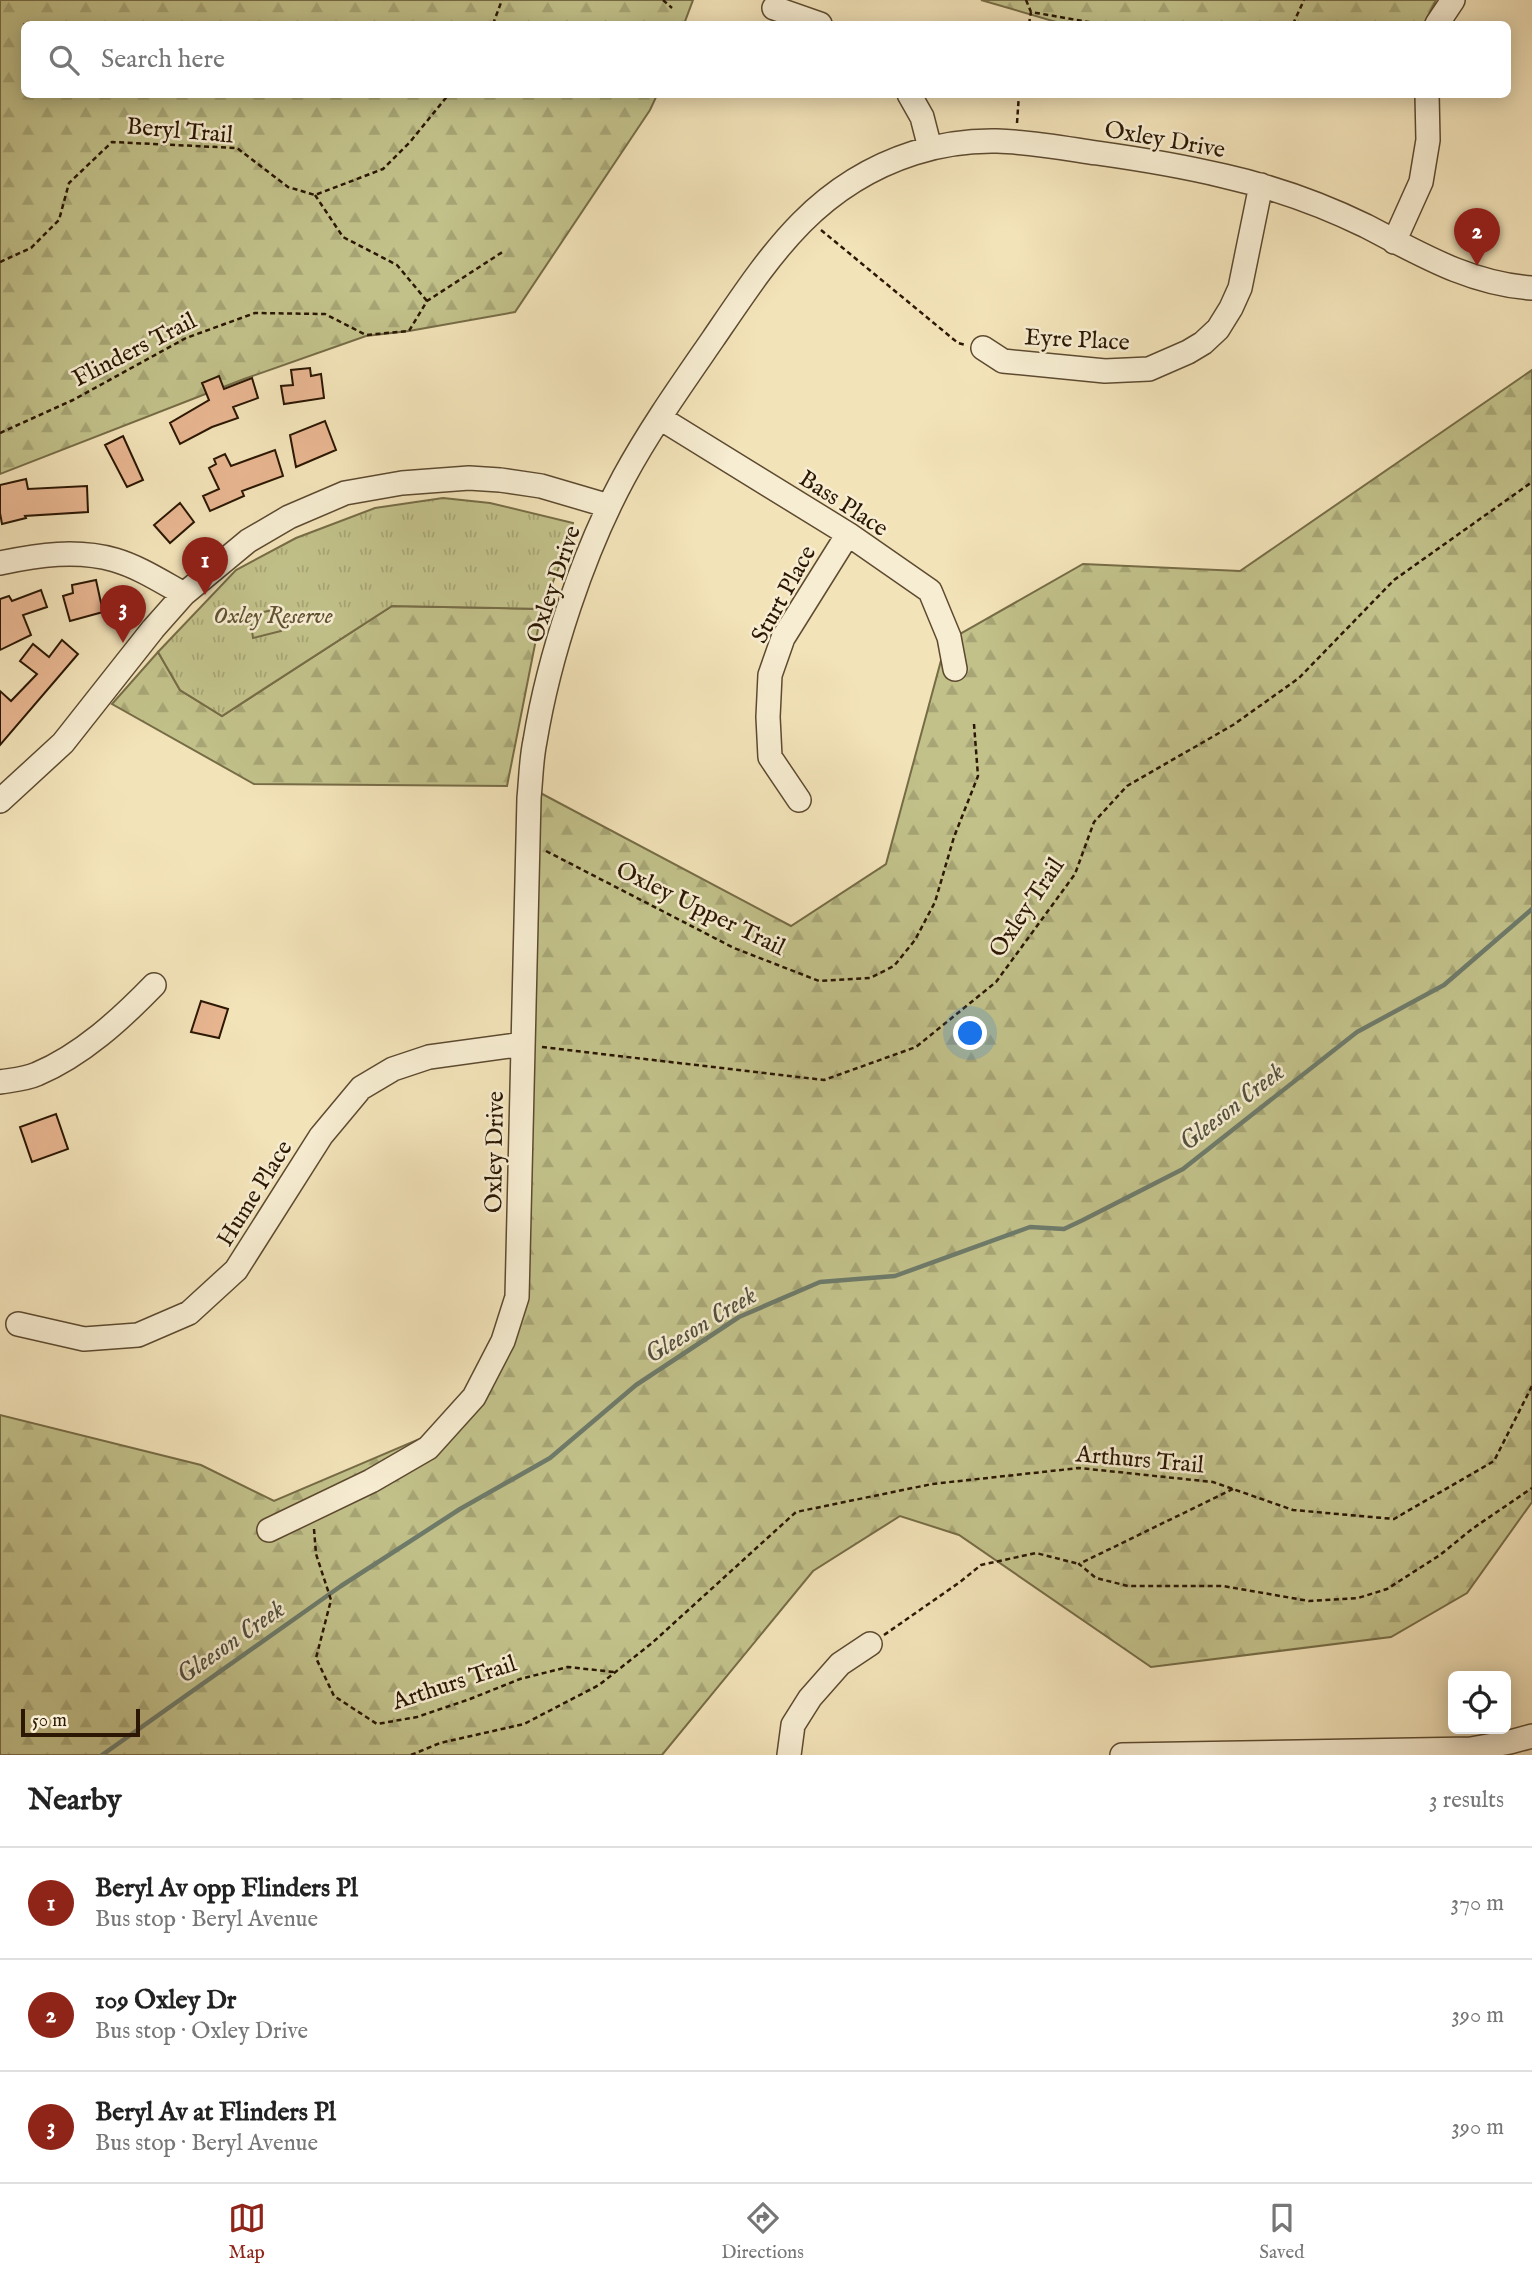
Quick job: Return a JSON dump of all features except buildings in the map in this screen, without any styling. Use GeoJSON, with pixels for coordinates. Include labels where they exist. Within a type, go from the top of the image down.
{"type":"FeatureCollection","features":[{"type":"Feature","properties":{"kind":"street"},"geometry":{"type":"LineString","coordinates":[[1439,21],[1453,0]]}},
{"type":"Feature","properties":{"kind":"street"},"geometry":{"type":"LineString","coordinates":[[774,8],[811,21]]}},
{"type":"Feature","properties":{"kind":"street"},"geometry":{"type":"LineString","coordinates":[[911,98],[922,117],[930,148]]}},
{"type":"Feature","properties":{"kind":"street"},"geometry":{"type":"LineString","coordinates":[[1394,242],[1421,182],[1428,140],[1427,98]]}},
{"type":"Feature","properties":{"kind":"street","name":"Oxley Drive"},"geometry":{"type":"LineString","coordinates":[[269,1530],[371,1481],[428,1448],[474,1396],[503,1341],[517,1297],[528,842],[534,744],[545,690],[564,623],[609,506],[660,418],[765,263],[787,236],[854,180],[909,154],[970,141],[1017,140],[1145,160],[1261,185],[1326,208],[1476,279],[1532,288]]}},
{"type":"Feature","properties":{"kind":"street","name":"Eyre Place"},"geometry":{"type":"LineString","coordinates":[[983,348],[1003,361],[1105,371],[1149,369],[1188,352],[1218,329],[1240,288],[1261,185]]}},
{"type":"Feature","properties":{"kind":"street","name":"Bass Place"},"geometry":{"type":"LineString","coordinates":[[660,418],[848,534],[930,591],[949,637],[955,669]]}},
{"type":"Feature","properties":{"kind":"street"},"geometry":{"type":"LineString","coordinates":[[0,801],[63,743],[184,594],[248,541],[298,512],[345,494],[402,483],[469,478],[531,484],[609,506]]}},
{"type":"Feature","properties":{"kind":"street","name":"Sturt Place"},"geometry":{"type":"LineString","coordinates":[[799,800],[770,757],[770,675],[783,638],[848,534]]}},
{"type":"Feature","properties":{"kind":"street"},"geometry":{"type":"LineString","coordinates":[[0,563],[70,553],[91,555],[116,560],[184,594]]}},
{"type":"Feature","properties":{"kind":"street"},"geometry":{"type":"LineString","coordinates":[[0,1082],[35,1075],[67,1058],[125,1015],[154,985]]}},
{"type":"Feature","properties":{"kind":"street","name":"Hume Place"},"geometry":{"type":"LineString","coordinates":[[18,1324],[84,1339],[138,1335],[189,1313],[236,1270],[321,1136],[361,1088],[393,1069],[429,1057],[523,1044]]}},
{"type":"Feature","properties":{"kind":"street"},"geometry":{"type":"LineString","coordinates":[[789,1755],[793,1726],[810,1698],[840,1664],[870,1644]]}},
{"type":"Feature","properties":{"kind":"street"},"geometry":{"type":"LineString","coordinates":[[1122,1755],[1471,1749],[1532,1735]]}},
{"type":"Feature","properties":{"kind":"path"},"geometry":{"type":"LineString","coordinates":[[494,21],[502,0]]}},
{"type":"Feature","properties":{"kind":"path"},"geometry":{"type":"LineString","coordinates":[[663,0],[672,9]]}},
{"type":"Feature","properties":{"kind":"path"},"geometry":{"type":"LineString","coordinates":[[1026,0],[1031,12],[1030,21]]}},
{"type":"Feature","properties":{"kind":"path"},"geometry":{"type":"LineString","coordinates":[[1294,21],[1304,0]]}},
{"type":"Feature","properties":{"kind":"path"},"geometry":{"type":"LineString","coordinates":[[1031,12],[1083,21]]}},
{"type":"Feature","properties":{"kind":"path"},"geometry":{"type":"LineString","coordinates":[[427,301],[397,265],[343,237],[315,195],[383,169],[410,142],[446,98]]}},
{"type":"Feature","properties":{"kind":"path"},"geometry":{"type":"LineString","coordinates":[[1017,140],[1019,98]]}},
{"type":"Feature","properties":{"kind":"path","name":"Beryl Trail"},"geometry":{"type":"LineString","coordinates":[[0,262],[31,248],[60,220],[69,183],[112,142],[237,148],[288,187],[315,195]]}},
{"type":"Feature","properties":{"kind":"path"},"geometry":{"type":"LineString","coordinates":[[806,218],[958,343],[983,348]]}},
{"type":"Feature","properties":{"kind":"path","name":"Flinders Trail"},"geometry":{"type":"LineString","coordinates":[[0,433],[73,400],[186,338],[255,313],[325,314],[366,335],[408,331],[427,301],[504,251]]}},
{"type":"Feature","properties":{"kind":"path","name":"Oxley Trail"},"geometry":{"type":"LineString","coordinates":[[523,1044],[638,1060],[824,1080],[915,1047],[996,982],[1075,874],[1094,822],[1127,786],[1233,725],[1299,677],[1394,580],[1532,482]]}},
{"type":"Feature","properties":{"kind":"path","name":"Oxley Upper Trail"},"geometry":{"type":"LineString","coordinates":[[528,842],[734,948],[819,981],[870,978],[894,966],[915,940],[935,902],[954,837],[978,776],[974,724]]}},
{"type":"Feature","properties":{"kind":"path","name":"Arthurs Trail"},"geometry":{"type":"LineString","coordinates":[[411,1755],[440,1743],[524,1724],[599,1685],[652,1643],[796,1512],[932,1484],[1079,1468],[1213,1482],[1293,1510],[1394,1519],[1494,1461],[1532,1386]]}},
{"type":"Feature","properties":{"kind":"path"},"geometry":{"type":"LineString","coordinates":[[870,1644],[981,1565],[1036,1553],[1079,1564],[1096,1578],[1128,1586],[1223,1586],[1308,1601],[1358,1598],[1387,1589],[1440,1555],[1472,1529],[1532,1488]]}},
{"type":"Feature","properties":{"kind":"path"},"geometry":{"type":"LineString","coordinates":[[1079,1564],[1233,1489]]}},
{"type":"Feature","properties":{"kind":"path","name":"Arthurs Trail"},"geometry":{"type":"LineString","coordinates":[[307,1514],[314,1531],[316,1554],[331,1600],[316,1658],[334,1696],[377,1724],[417,1717],[520,1679],[568,1667],[616,1672]]}},
{"type":"Feature","properties":{"kind":"green space"},"geometry":{"type":"Polygon","coordinates":[[[0,0],[693,0],[685,21],[21,21],[21,98],[656,98],[515,312],[366,336],[244,379],[0,474],[0,0]]]}},
{"type":"Feature","properties":{"kind":"green space"},"geometry":{"type":"Polygon","coordinates":[[[981,0],[1436,0],[1426,21],[1053,21],[981,0]]]}},
{"type":"Feature","properties":{"kind":"green space"},"geometry":{"type":"Polygon","coordinates":[[[1532,370],[1532,1502],[1467,1593],[1391,1637],[1151,1667],[959,1535],[900,1516],[813,1571],[662,1755],[0,1755],[0,1415],[201,1465],[274,1501],[422,1438],[476,1386],[517,1305],[531,788],[791,926],[886,864],[946,642],[1083,564],[1240,571],[1532,370]]]}},
{"type":"Feature","properties":{"kind":"green space","name":"Oxley Reserve"},"geometry":{"type":"Polygon","coordinates":[[[443,498],[490,503],[573,523],[571,537],[542,609],[392,606],[222,716],[180,690],[158,652],[236,570],[296,538],[375,508],[443,498]]]}},
{"type":"Feature","properties":{"kind":"green space"},"geometry":{"type":"Polygon","coordinates":[[[392,606],[542,609],[507,786],[254,784],[112,704],[158,652],[180,690],[222,716],[392,606]]]}},
{"type":"Feature","properties":{"kind":"green space"},"geometry":{"type":"Polygon","coordinates":[[[277,609],[281,631],[253,638],[250,615],[277,609]]]}},
{"type":"Feature","properties":{"kind":"waterway","name":"Gleeson Creek"},"geometry":{"type":"LineString","coordinates":[[102,1755],[341,1586],[460,1509],[550,1458],[636,1385],[739,1317],[820,1282],[895,1276],[1030,1227],[1064,1229],[1183,1169],[1357,1032],[1444,985],[1532,909]]}},
{"type":"Feature","properties":{"kind":"place","name":"109 Oxley Dr"},"geometry":{"type":"Point","coordinates":[1477,266]}},
{"type":"Feature","properties":{"kind":"place","name":"Beryl Av opp Flinders Pl"},"geometry":{"type":"Point","coordinates":[205,595]}},
{"type":"Feature","properties":{"kind":"place","name":"Beryl Av at Flinders Pl"},"geometry":{"type":"Point","coordinates":[123,643]}}]}
